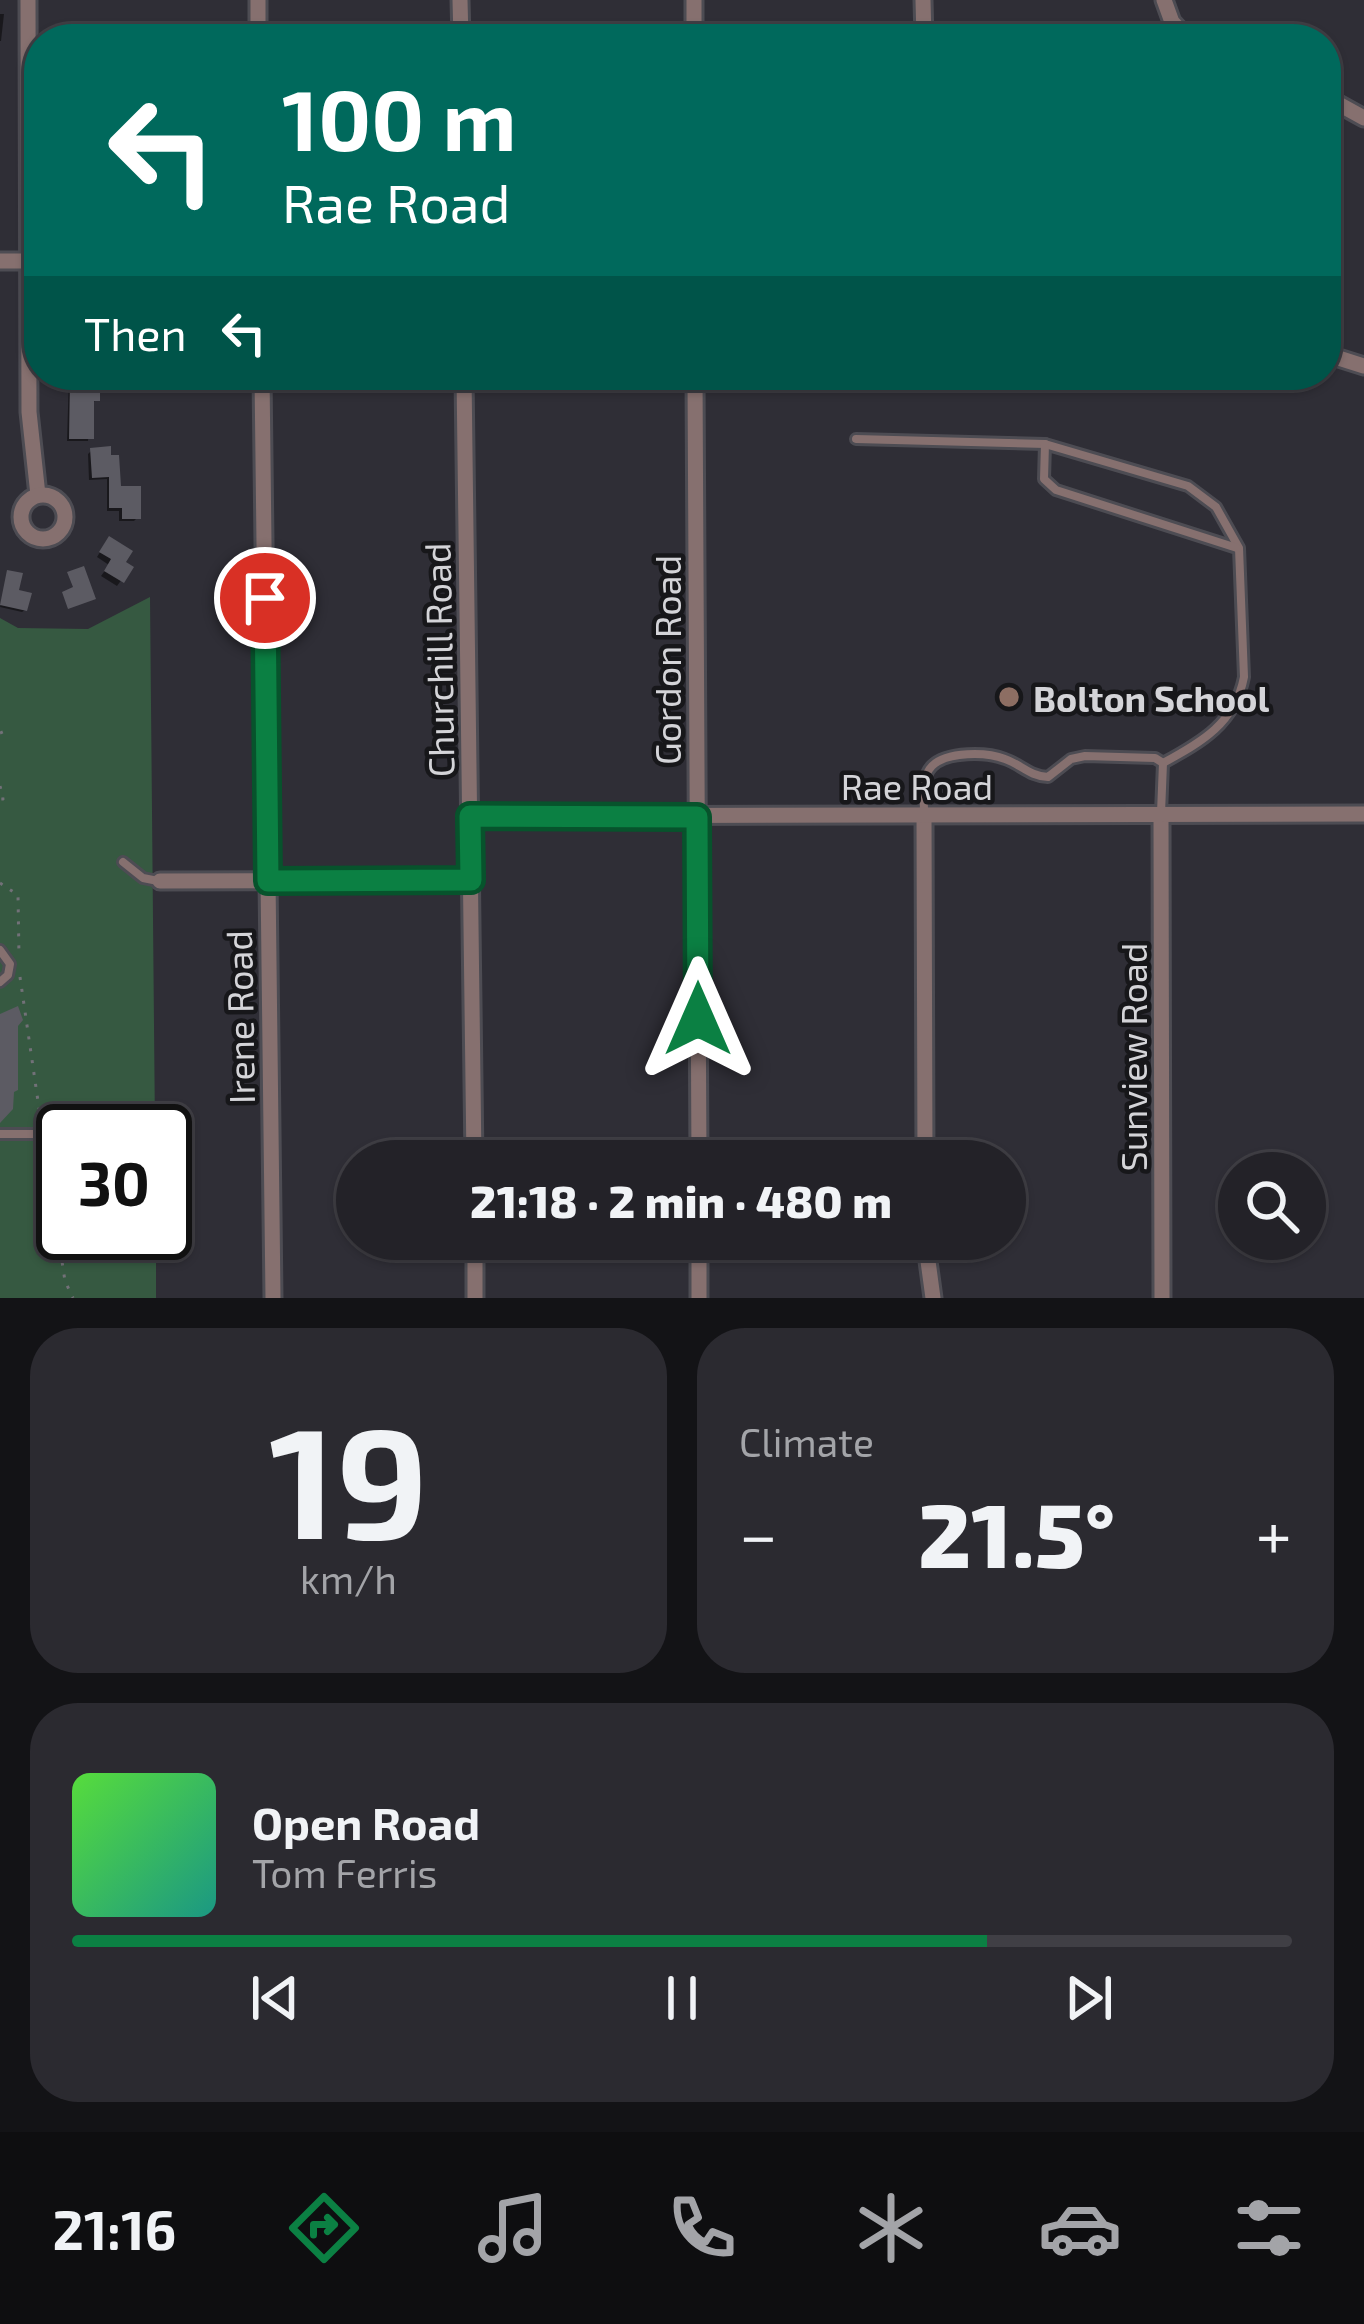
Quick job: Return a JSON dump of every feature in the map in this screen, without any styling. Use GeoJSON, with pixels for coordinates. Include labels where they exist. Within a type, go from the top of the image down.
{"type":"FeatureCollection","features":[{"type":"Feature","properties":{"kind":"street"},"geometry":{"type":"LineString","coordinates":[[30,390],[38,495]]}},
{"type":"Feature","properties":{"kind":"street","name":"Irene Road"},"geometry":{"type":"LineString","coordinates":[[262,390],[273,1298]]}},
{"type":"Feature","properties":{"kind":"street","name":"Churchill Road"},"geometry":{"type":"LineString","coordinates":[[464,390],[474,1140]]}},
{"type":"Feature","properties":{"kind":"street","name":"Gordon Road"},"geometry":{"type":"LineString","coordinates":[[695,390],[699,1140]]}},
{"type":"Feature","properties":{"kind":"street"},"geometry":{"type":"LineString","coordinates":[[924,814],[925,1140]]}},
{"type":"Feature","properties":{"kind":"street","name":"Rae Road"},"geometry":{"type":"LineString","coordinates":[[470,816],[1364,814]]}},
{"type":"Feature","properties":{"kind":"street","name":"Sunview Road"},"geometry":{"type":"LineString","coordinates":[[1161,815],[1162,1298]]}},
{"type":"Feature","properties":{"kind":"street"},"geometry":{"type":"LineString","coordinates":[[160,881],[471,880]]}},
{"type":"Feature","properties":{"kind":"street"},"geometry":{"type":"LineString","coordinates":[[475,1260],[476,1298]]}},
{"type":"Feature","properties":{"kind":"street"},"geometry":{"type":"LineString","coordinates":[[699,1260],[699,1298]]}},
{"type":"Feature","properties":{"kind":"street"},"geometry":{"type":"LineString","coordinates":[[928,1260],[933,1298]]}},
{"type":"Feature","properties":{"kind":"lane"},"geometry":{"type":"LineString","coordinates":[[856,439],[1045,444],[1188,486],[1216,507],[1239,548],[1244,677],[1232,714],[1192,749],[1163,763]]}},
{"type":"Feature","properties":{"kind":"lane"},"geometry":{"type":"LineString","coordinates":[[1045,444],[1044,479],[1056,490],[1239,548]]}},
{"type":"Feature","properties":{"kind":"lane"},"geometry":{"type":"LineString","coordinates":[[924,814],[925,782],[931,767],[948,758],[1004,758],[1031,776],[1048,777],[1071,759],[1085,756],[1140,756],[1163,763]]}},
{"type":"Feature","properties":{"kind":"lane"},"geometry":{"type":"LineString","coordinates":[[1161,815],[1163,763]]}},
{"type":"Feature","properties":{"kind":"lane"},"geometry":{"type":"LineString","coordinates":[[123,862],[143,878],[160,881]]}},
{"type":"Feature","properties":{"kind":"lane"},"geometry":{"type":"LineString","coordinates":[[0,950],[10,964],[0,982]]}},
{"type":"Feature","properties":{"kind":"lane"},"geometry":{"type":"LineString","coordinates":[[0,1134],[36,1134]]}},
{"type":"Feature","properties":{"kind":"path"},"geometry":{"type":"LineString","coordinates":[[0,786],[0,799]]}},
{"type":"Feature","properties":{"kind":"path"},"geometry":{"type":"LineString","coordinates":[[0,883],[18,896],[19,955]]}},
{"type":"Feature","properties":{"kind":"path"},"geometry":{"type":"LineString","coordinates":[[20,974],[39,1104]]}},
{"type":"Feature","properties":{"kind":"path"},"geometry":{"type":"LineString","coordinates":[[62,1260],[73,1298]]}},
{"type":"Feature","properties":{"kind":"green space"},"geometry":{"type":"Polygon","coordinates":[[[150,597],[155,1104],[36,1104],[36,1260],[156,1260],[156,1298],[0,1298],[0,618],[18,628],[88,629],[150,597]]]}},
{"type":"Feature","properties":{"kind":"building"},"geometry":{"type":"Polygon","coordinates":[[[70,390],[100,390],[100,401],[94,401],[94,439],[69,439],[70,390]]]}},
{"type":"Feature","properties":{"kind":"building"},"geometry":{"type":"Polygon","coordinates":[[[111,446],[111,455],[119,455],[121,486],[141,486],[141,519],[122,519],[122,508],[109,508],[109,477],[92,478],[90,448],[111,446]]]}},
{"type":"Feature","properties":{"kind":"building"},"geometry":{"type":"Polygon","coordinates":[[[109,536],[133,551],[126,562],[134,567],[124,583],[104,571],[111,559],[99,552],[109,536]]]}},
{"type":"Feature","properties":{"kind":"building"},"geometry":{"type":"Polygon","coordinates":[[[84,566],[96,599],[68,609],[62,592],[73,587],[67,572],[84,566]]]}},
{"type":"Feature","properties":{"kind":"building"},"geometry":{"type":"Polygon","coordinates":[[[7,570],[23,573],[19,590],[32,593],[27,611],[0,605],[7,570]]]}},
{"type":"Feature","properties":{"kind":"building"},"geometry":{"type":"Polygon","coordinates":[[[18,1006],[23,1020],[18,1026],[18,1090],[13,1109],[0,1123],[0,1014],[18,1006]]]}},
{"type":"Feature","properties":{"kind":"place","name":"Bolton School"},"geometry":{"type":"Point","coordinates":[1009,697]}},
{"type":"Feature","properties":{"kind":"route"},"geometry":{"type":"LineString","coordinates":[[265,598],[268,881],[471,880],[470,816],[697,817],[698,1019]]}}]}
